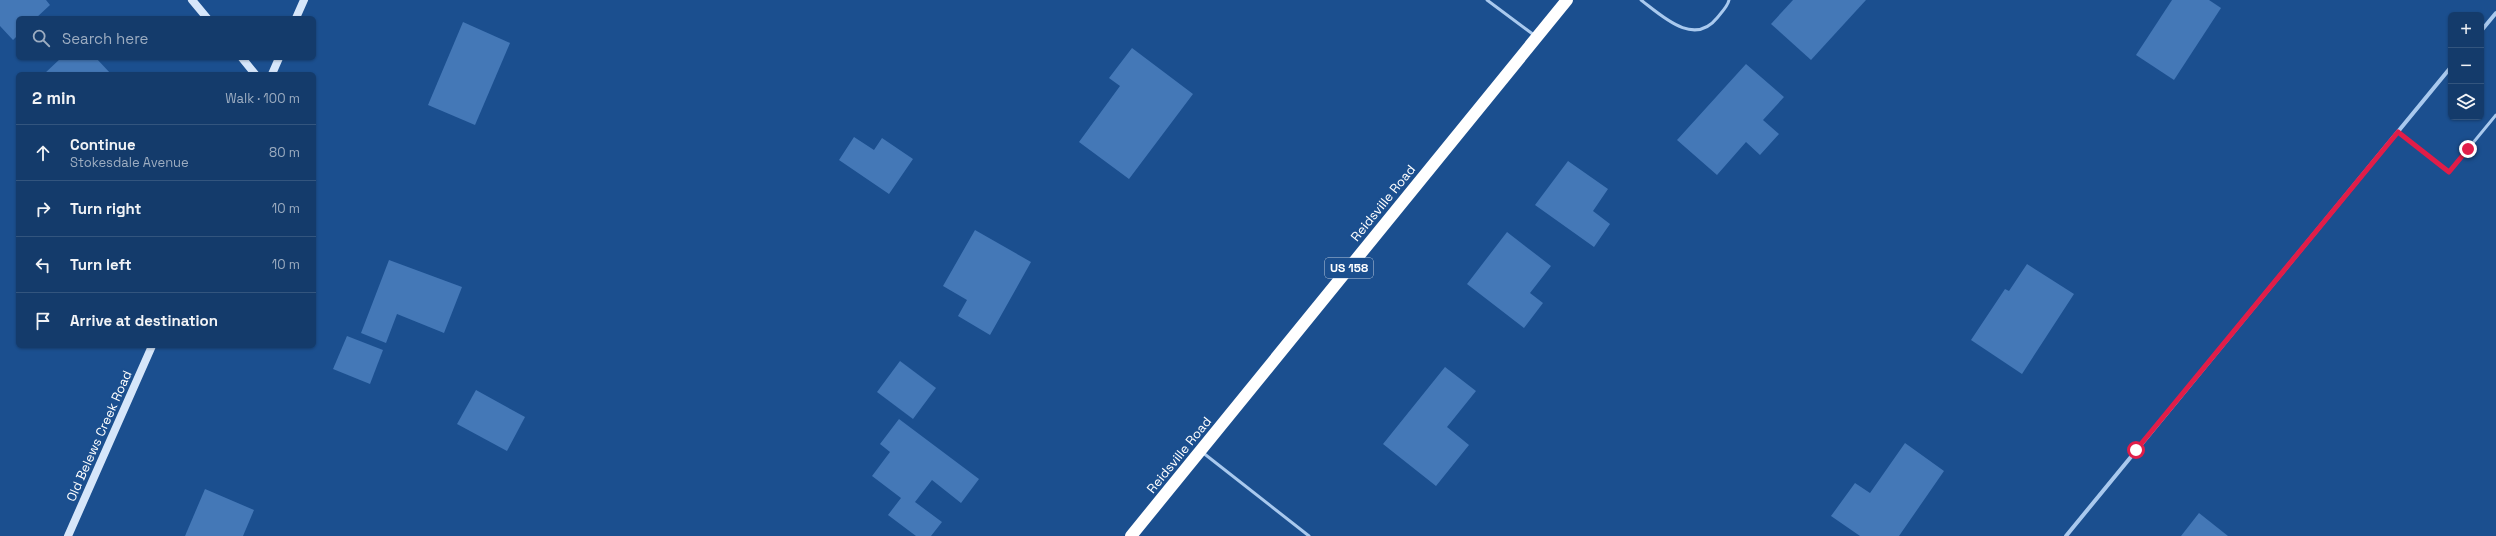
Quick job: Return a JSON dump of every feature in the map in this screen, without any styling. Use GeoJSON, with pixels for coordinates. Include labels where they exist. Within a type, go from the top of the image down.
{"type":"FeatureCollection","features":[{"type":"Feature","properties":{"kind":"highway","name":"Reidsville Road"},"geometry":{"type":"LineString","coordinates":[[1131,536],[1567,0]]}},
{"type":"Feature","properties":{"kind":"street"},"geometry":{"type":"LineString","coordinates":[[192,0],[205,16]]}},
{"type":"Feature","properties":{"kind":"street"},"geometry":{"type":"LineString","coordinates":[[297,16],[304,0]]}},
{"type":"Feature","properties":{"kind":"street"},"geometry":{"type":"LineString","coordinates":[[2484,27],[2496,12]]}},
{"type":"Feature","properties":{"kind":"street"},"geometry":{"type":"LineString","coordinates":[[244,60],[253,72]]}},
{"type":"Feature","properties":{"kind":"street"},"geometry":{"type":"LineString","coordinates":[[273,72],[278,60]]}},
{"type":"Feature","properties":{"kind":"street"},"geometry":{"type":"LineString","coordinates":[[2066,536],[2448,71]]}},
{"type":"Feature","properties":{"kind":"street","name":"Old Belews Creek Road"},"geometry":{"type":"LineString","coordinates":[[68,536],[151,348]]}},
{"type":"Feature","properties":{"kind":"lane"},"geometry":{"type":"LineString","coordinates":[[1487,0],[1537,38]]}},
{"type":"Feature","properties":{"kind":"lane"},"geometry":{"type":"LineString","coordinates":[[1641,0],[1679,28],[1698,31],[1714,21],[1729,0]]}},
{"type":"Feature","properties":{"kind":"lane"},"geometry":{"type":"LineString","coordinates":[[2398,132],[2449,172],[2496,114]]}},
{"type":"Feature","properties":{"kind":"lane"},"geometry":{"type":"LineString","coordinates":[[1201,450],[1309,536]]}},
{"type":"Feature","properties":{"kind":"building"},"geometry":{"type":"Polygon","coordinates":[[[0,0],[46,0],[50,5],[38,16],[16,16],[16,37],[13,40],[0,26],[0,0]]]}},
{"type":"Feature","properties":{"kind":"building"},"geometry":{"type":"Polygon","coordinates":[[[1793,0],[1866,0],[1811,60],[1771,24],[1793,0]]]}},
{"type":"Feature","properties":{"kind":"building"},"geometry":{"type":"Polygon","coordinates":[[[2172,0],[2209,0],[2221,8],[2174,80],[2136,55],[2172,0]]]}},
{"type":"Feature","properties":{"kind":"building"},"geometry":{"type":"Polygon","coordinates":[[[463,22],[510,43],[475,125],[428,105],[463,22]]]}},
{"type":"Feature","properties":{"kind":"building"},"geometry":{"type":"Polygon","coordinates":[[[1132,48],[1193,94],[1129,179],[1079,142],[1120,86],[1109,78],[1132,48]]]}},
{"type":"Feature","properties":{"kind":"building"},"geometry":{"type":"Polygon","coordinates":[[[59,60],[98,60],[109,72],[46,72],[59,60]]]}},
{"type":"Feature","properties":{"kind":"building"},"geometry":{"type":"Polygon","coordinates":[[[1746,64],[1784,97],[1763,120],[1779,134],[1760,155],[1746,142],[1717,175],[1677,140],[1746,64]]]}},
{"type":"Feature","properties":{"kind":"building"},"geometry":{"type":"Polygon","coordinates":[[[854,137],[874,150],[882,138],[913,159],[889,194],[839,160],[854,137]]]}},
{"type":"Feature","properties":{"kind":"building"},"geometry":{"type":"Polygon","coordinates":[[[1568,161],[1608,189],[1593,211],[1610,224],[1594,247],[1535,205],[1568,161]]]}},
{"type":"Feature","properties":{"kind":"building"},"geometry":{"type":"Polygon","coordinates":[[[975,230],[1031,262],[990,335],[958,316],[967,300],[943,286],[975,230]]]}},
{"type":"Feature","properties":{"kind":"building"},"geometry":{"type":"Polygon","coordinates":[[[1507,232],[1551,266],[1530,293],[1543,303],[1524,328],[1467,284],[1507,232]]]}},
{"type":"Feature","properties":{"kind":"building"},"geometry":{"type":"Polygon","coordinates":[[[389,260],[462,287],[444,333],[397,314],[386,343],[361,333],[389,260]]]}},
{"type":"Feature","properties":{"kind":"building"},"geometry":{"type":"Polygon","coordinates":[[[2027,264],[2074,294],[2022,374],[1971,340],[2005,289],[2009,291],[2027,264]]]}},
{"type":"Feature","properties":{"kind":"building"},"geometry":{"type":"Polygon","coordinates":[[[347,336],[383,350],[370,384],[333,369],[347,336]]]}},
{"type":"Feature","properties":{"kind":"building"},"geometry":{"type":"Polygon","coordinates":[[[900,361],[936,388],[913,419],[877,392],[900,361]]]}},
{"type":"Feature","properties":{"kind":"building"},"geometry":{"type":"Polygon","coordinates":[[[1445,367],[1476,391],[1447,427],[1469,445],[1436,486],[1383,444],[1445,367]]]}},
{"type":"Feature","properties":{"kind":"building"},"geometry":{"type":"Polygon","coordinates":[[[476,390],[525,417],[507,451],[457,424],[476,390]]]}},
{"type":"Feature","properties":{"kind":"building"},"geometry":{"type":"Polygon","coordinates":[[[899,419],[979,479],[961,503],[932,480],[915,502],[942,522],[931,536],[916,536],[888,515],[901,498],[872,476],[890,452],[880,444],[899,419]]]}},
{"type":"Feature","properties":{"kind":"building"},"geometry":{"type":"Polygon","coordinates":[[[1905,443],[1944,471],[1899,536],[1860,536],[1831,516],[1855,483],[1870,493],[1905,443]]]}},
{"type":"Feature","properties":{"kind":"building"},"geometry":{"type":"Polygon","coordinates":[[[205,489],[254,510],[243,536],[185,536],[205,489]]]}},
{"type":"Feature","properties":{"kind":"building"},"geometry":{"type":"Polygon","coordinates":[[[2199,513],[2228,536],[2181,536],[2199,513]]]}},
{"type":"Feature","properties":{"kind":"route"},"geometry":{"type":"LineString","coordinates":[[2136,450],[2398,132],[2449,172],[2468,149]]}}]}
